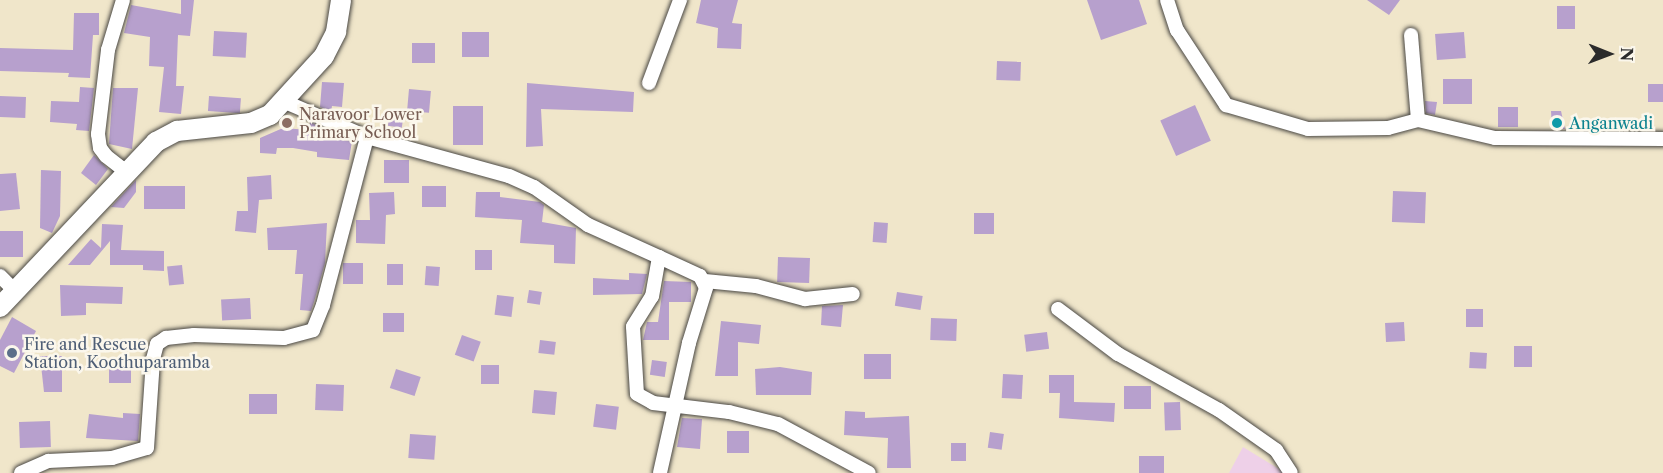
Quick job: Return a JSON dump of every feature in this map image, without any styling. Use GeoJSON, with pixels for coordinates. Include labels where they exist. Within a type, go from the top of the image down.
{"type":"FeatureCollection","features":[{"type":"Feature","properties":{"kind":"main road"},"geometry":{"type":"LineString","coordinates":[[0,307],[7,283],[156,142],[177,131],[251,123],[270,115],[324,56],[336,32],[341,0]]}},
{"type":"Feature","properties":{"kind":"street"},"geometry":{"type":"LineString","coordinates":[[123,0],[108,50],[98,134],[100,148],[106,156],[126,171]]}},
{"type":"Feature","properties":{"kind":"street"},"geometry":{"type":"LineString","coordinates":[[649,83],[680,0]]}},
{"type":"Feature","properties":{"kind":"street"},"geometry":{"type":"LineString","coordinates":[[1167,0],[1177,30],[1226,105],[1308,129],[1388,128],[1418,120],[1495,138],[1663,139]]}},
{"type":"Feature","properties":{"kind":"street"},"geometry":{"type":"LineString","coordinates":[[1411,35],[1418,120]]}},
{"type":"Feature","properties":{"kind":"street"},"geometry":{"type":"LineString","coordinates":[[283,101],[367,137],[509,176],[534,187],[588,225],[705,280],[756,286],[805,299],[853,294]]}},
{"type":"Feature","properties":{"kind":"street"},"geometry":{"type":"LineString","coordinates":[[21,473],[48,461],[112,458],[147,448],[153,359],[157,344],[165,338],[206,335],[284,338],[313,330],[323,305],[367,137]]}},
{"type":"Feature","properties":{"kind":"street"},"geometry":{"type":"LineString","coordinates":[[659,257],[652,296],[633,327],[637,394],[652,403],[778,424],[869,473]]}},
{"type":"Feature","properties":{"kind":"street"},"geometry":{"type":"LineString","coordinates":[[660,473],[705,280]]}},
{"type":"Feature","properties":{"kind":"street"},"geometry":{"type":"LineString","coordinates":[[1058,309],[1118,354],[1219,410],[1276,450],[1291,473]]}},
{"type":"Feature","properties":{"kind":"shaded area"},"geometry":{"type":"Polygon","coordinates":[[[1243,447],[1284,472],[1229,473],[1243,447]]]}},
{"type":"Feature","properties":{"kind":"building"},"geometry":{"type":"Polygon","coordinates":[[[181,0],[194,0],[190,36],[178,35],[176,86],[184,86],[181,114],[159,112],[164,67],[149,66],[150,37],[124,33],[131,5],[181,14],[181,0]]]}},
{"type":"Feature","properties":{"kind":"building"},"geometry":{"type":"Polygon","coordinates":[[[701,0],[738,0],[732,23],[742,24],[741,49],[717,48],[718,28],[696,23],[701,0]]]}},
{"type":"Feature","properties":{"kind":"building"},"geometry":{"type":"Polygon","coordinates":[[[1087,0],[1139,0],[1147,24],[1101,40],[1087,0]]]}},
{"type":"Feature","properties":{"kind":"building"},"geometry":{"type":"Polygon","coordinates":[[[1367,0],[1400,0],[1389,15],[1367,0]]]}},
{"type":"Feature","properties":{"kind":"building"},"geometry":{"type":"Polygon","coordinates":[[[1557,6],[1575,6],[1575,29],[1557,29],[1557,6]]]}},
{"type":"Feature","properties":{"kind":"building"},"geometry":{"type":"Polygon","coordinates":[[[74,13],[99,13],[99,35],[93,35],[90,78],[68,77],[69,73],[0,71],[0,48],[73,50],[74,13]]]}},
{"type":"Feature","properties":{"kind":"building"},"geometry":{"type":"Polygon","coordinates":[[[214,31],[247,33],[246,58],[213,56],[214,31]]]}},
{"type":"Feature","properties":{"kind":"building"},"geometry":{"type":"Polygon","coordinates":[[[462,32],[489,32],[489,57],[462,57],[462,32]]]}},
{"type":"Feature","properties":{"kind":"building"},"geometry":{"type":"Polygon","coordinates":[[[1464,32],[1466,58],[1437,60],[1435,34],[1464,32]]]}},
{"type":"Feature","properties":{"kind":"building"},"geometry":{"type":"Polygon","coordinates":[[[412,43],[435,43],[435,63],[412,63],[412,43]]]}},
{"type":"Feature","properties":{"kind":"building"},"geometry":{"type":"Polygon","coordinates":[[[997,61],[1021,62],[1020,81],[996,80],[997,61]]]}},
{"type":"Feature","properties":{"kind":"building"},"geometry":{"type":"Polygon","coordinates":[[[1443,79],[1472,79],[1472,104],[1443,104],[1443,79]]]}},
{"type":"Feature","properties":{"kind":"building"},"geometry":{"type":"Polygon","coordinates":[[[322,82],[344,83],[342,107],[332,106],[331,112],[320,107],[322,82]]]}},
{"type":"Feature","properties":{"kind":"building"},"geometry":{"type":"Polygon","coordinates":[[[527,83],[634,92],[633,112],[541,109],[543,146],[526,147],[527,83]]]}},
{"type":"Feature","properties":{"kind":"building"},"geometry":{"type":"Polygon","coordinates":[[[1648,84],[1663,84],[1663,102],[1648,102],[1648,84]]]}},
{"type":"Feature","properties":{"kind":"building"},"geometry":{"type":"Polygon","coordinates":[[[80,87],[94,88],[89,131],[76,130],[77,124],[50,122],[51,101],[79,102],[80,87]]]}},
{"type":"Feature","properties":{"kind":"building"},"geometry":{"type":"Polygon","coordinates":[[[113,88],[138,88],[132,149],[109,144],[113,88]]]}},
{"type":"Feature","properties":{"kind":"building"},"geometry":{"type":"Polygon","coordinates":[[[409,89],[431,91],[429,113],[407,111],[409,89]]]}},
{"type":"Feature","properties":{"kind":"building"},"geometry":{"type":"Polygon","coordinates":[[[0,96],[26,97],[25,118],[0,117],[0,96]]]}},
{"type":"Feature","properties":{"kind":"building"},"geometry":{"type":"Polygon","coordinates":[[[209,96],[241,98],[240,113],[208,111],[209,96]]]}},
{"type":"Feature","properties":{"kind":"building"},"geometry":{"type":"Polygon","coordinates":[[[1425,101],[1437,102],[1435,115],[1426,113],[1425,101]]]}},
{"type":"Feature","properties":{"kind":"building"},"geometry":{"type":"Polygon","coordinates":[[[1195,105],[1211,141],[1176,156],[1160,120],[1195,105]]]}},
{"type":"Feature","properties":{"kind":"building"},"geometry":{"type":"Polygon","coordinates":[[[453,106],[483,106],[483,145],[453,145],[453,106]]]}},
{"type":"Feature","properties":{"kind":"building"},"geometry":{"type":"Polygon","coordinates":[[[1498,107],[1518,107],[1518,127],[1498,127],[1498,107]]]}},
{"type":"Feature","properties":{"kind":"building"},"geometry":{"type":"Polygon","coordinates":[[[390,111],[404,113],[402,128],[388,126],[390,111]]]}},
{"type":"Feature","properties":{"kind":"building","name":"Anganwadi"},"geometry":{"type":"Polygon","coordinates":[[[1551,111],[1561,111],[1565,129],[1552,129],[1551,111]]]}},
{"type":"Feature","properties":{"kind":"building"},"geometry":{"type":"Polygon","coordinates":[[[310,122],[328,130],[326,139],[352,141],[349,160],[317,157],[317,152],[293,148],[277,148],[276,154],[260,153],[260,138],[283,128],[309,130],[310,122]]]}},
{"type":"Feature","properties":{"kind":"building"},"geometry":{"type":"Polygon","coordinates":[[[94,155],[108,169],[96,185],[81,173],[94,155]]]}},
{"type":"Feature","properties":{"kind":"building"},"geometry":{"type":"Polygon","coordinates":[[[384,160],[409,160],[409,183],[384,183],[384,160]]]}},
{"type":"Feature","properties":{"kind":"building"},"geometry":{"type":"Polygon","coordinates":[[[41,170],[61,171],[60,216],[52,233],[40,228],[41,170]]]}},
{"type":"Feature","properties":{"kind":"building"},"geometry":{"type":"Polygon","coordinates":[[[16,173],[20,209],[0,211],[0,174],[16,173]]]}},
{"type":"Feature","properties":{"kind":"building"},"geometry":{"type":"Polygon","coordinates":[[[271,175],[272,199],[259,200],[256,233],[235,231],[237,211],[248,211],[247,177],[271,175]]]}},
{"type":"Feature","properties":{"kind":"building"},"geometry":{"type":"Polygon","coordinates":[[[136,180],[136,192],[124,208],[111,207],[136,180]]]}},
{"type":"Feature","properties":{"kind":"building"},"geometry":{"type":"Polygon","coordinates":[[[144,186],[185,186],[185,209],[144,209],[144,186]]]}},
{"type":"Feature","properties":{"kind":"building"},"geometry":{"type":"Polygon","coordinates":[[[422,186],[446,186],[446,207],[422,207],[422,186]]]}},
{"type":"Feature","properties":{"kind":"building"},"geometry":{"type":"Polygon","coordinates":[[[1393,191],[1426,192],[1425,223],[1392,222],[1393,191]]]}},
{"type":"Feature","properties":{"kind":"building"},"geometry":{"type":"Polygon","coordinates":[[[394,192],[395,214],[386,215],[385,244],[356,243],[356,220],[370,220],[369,193],[394,192]]]}},
{"type":"Feature","properties":{"kind":"building"},"geometry":{"type":"Polygon","coordinates":[[[476,192],[500,192],[500,197],[540,202],[544,205],[542,222],[576,228],[575,264],[554,263],[554,245],[520,243],[522,220],[475,217],[476,192]]]}},
{"type":"Feature","properties":{"kind":"building"},"geometry":{"type":"Polygon","coordinates":[[[974,213],[994,213],[994,234],[974,234],[974,213]]]}},
{"type":"Feature","properties":{"kind":"building"},"geometry":{"type":"Polygon","coordinates":[[[874,222],[888,223],[887,243],[873,242],[874,222]]]}},
{"type":"Feature","properties":{"kind":"building"},"geometry":{"type":"Polygon","coordinates":[[[327,223],[325,263],[314,302],[311,311],[300,310],[303,274],[295,274],[297,250],[268,250],[267,228],[327,223]]]}},
{"type":"Feature","properties":{"kind":"building"},"geometry":{"type":"Polygon","coordinates":[[[102,224],[123,225],[121,250],[164,251],[164,271],[143,270],[143,265],[110,265],[110,241],[90,265],[68,265],[91,239],[101,248],[102,224]]]}},
{"type":"Feature","properties":{"kind":"building"},"geometry":{"type":"Polygon","coordinates":[[[0,231],[23,231],[23,257],[0,257],[0,231]]]}},
{"type":"Feature","properties":{"kind":"building"},"geometry":{"type":"Polygon","coordinates":[[[475,250],[492,250],[492,270],[475,270],[475,250]]]}},
{"type":"Feature","properties":{"kind":"building"},"geometry":{"type":"Polygon","coordinates":[[[778,257],[810,258],[809,283],[777,282],[778,257]]]}},
{"type":"Feature","properties":{"kind":"building"},"geometry":{"type":"Polygon","coordinates":[[[343,263],[363,263],[363,284],[343,284],[343,263]]]}},
{"type":"Feature","properties":{"kind":"building"},"geometry":{"type":"Polygon","coordinates":[[[387,264],[403,264],[403,285],[387,285],[387,264]]]}},
{"type":"Feature","properties":{"kind":"building"},"geometry":{"type":"Polygon","coordinates":[[[182,265],[184,284],[169,285],[167,267],[182,265]]]}},
{"type":"Feature","properties":{"kind":"building"},"geometry":{"type":"Polygon","coordinates":[[[426,266],[440,267],[439,286],[425,285],[426,266]]]}},
{"type":"Feature","properties":{"kind":"building"},"geometry":{"type":"Polygon","coordinates":[[[629,273],[647,274],[642,294],[593,295],[593,278],[629,280],[629,273]]]}},
{"type":"Feature","properties":{"kind":"building"},"geometry":{"type":"Polygon","coordinates":[[[664,281],[691,282],[691,302],[669,302],[669,340],[643,340],[647,322],[658,322],[664,281]]]}},
{"type":"Feature","properties":{"kind":"building"},"geometry":{"type":"Polygon","coordinates":[[[60,285],[123,287],[122,304],[86,303],[86,315],[61,316],[60,285]]]}},
{"type":"Feature","properties":{"kind":"building"},"geometry":{"type":"Polygon","coordinates":[[[529,290],[542,292],[540,305],[527,303],[529,290]]]}},
{"type":"Feature","properties":{"kind":"building"},"geometry":{"type":"Polygon","coordinates":[[[897,292],[923,296],[920,310],[895,306],[897,292]]]}},
{"type":"Feature","properties":{"kind":"building"},"geometry":{"type":"Polygon","coordinates":[[[497,295],[514,297],[511,317],[495,315],[497,295]]]}},
{"type":"Feature","properties":{"kind":"building"},"geometry":{"type":"Polygon","coordinates":[[[250,298],[251,319],[222,320],[221,300],[250,298]]]}},
{"type":"Feature","properties":{"kind":"building"},"geometry":{"type":"Polygon","coordinates":[[[843,305],[841,327],[821,325],[822,306],[843,305]]]}},
{"type":"Feature","properties":{"kind":"building"},"geometry":{"type":"Polygon","coordinates":[[[1466,309],[1483,309],[1483,327],[1466,327],[1466,309]]]}},
{"type":"Feature","properties":{"kind":"building"},"geometry":{"type":"Polygon","coordinates":[[[383,313],[404,313],[404,332],[383,332],[383,313]]]}},
{"type":"Feature","properties":{"kind":"building","name":"Fire and Rescue Station, Koothuparamba"},"geometry":{"type":"Polygon","coordinates":[[[12,317],[36,331],[14,373],[0,366],[0,340],[12,317]]]}},
{"type":"Feature","properties":{"kind":"building"},"geometry":{"type":"Polygon","coordinates":[[[931,318],[957,319],[956,341],[930,340],[931,318]]]}},
{"type":"Feature","properties":{"kind":"building"},"geometry":{"type":"Polygon","coordinates":[[[721,321],[761,325],[759,344],[738,342],[738,376],[715,376],[721,321]]]}},
{"type":"Feature","properties":{"kind":"building"},"geometry":{"type":"Polygon","coordinates":[[[1404,322],[1405,341],[1386,342],[1385,323],[1404,322]]]}},
{"type":"Feature","properties":{"kind":"building"},"geometry":{"type":"Polygon","coordinates":[[[1047,332],[1049,349],[1026,352],[1024,335],[1047,332]]]}},
{"type":"Feature","properties":{"kind":"building"},"geometry":{"type":"Polygon","coordinates":[[[462,335],[481,342],[474,362],[455,355],[462,335]]]}},
{"type":"Feature","properties":{"kind":"building"},"geometry":{"type":"Polygon","coordinates":[[[540,340],[556,342],[554,355],[538,353],[540,340]]]}},
{"type":"Feature","properties":{"kind":"building"},"geometry":{"type":"Polygon","coordinates":[[[1514,346],[1532,346],[1532,367],[1514,367],[1514,346]]]}},
{"type":"Feature","properties":{"kind":"building"},"geometry":{"type":"Polygon","coordinates":[[[1470,352],[1487,353],[1486,369],[1469,368],[1470,352]]]}},
{"type":"Feature","properties":{"kind":"building"},"geometry":{"type":"Polygon","coordinates":[[[864,354],[891,354],[891,379],[864,379],[864,354]]]}},
{"type":"Feature","properties":{"kind":"building"},"geometry":{"type":"Polygon","coordinates":[[[40,356],[62,356],[62,392],[44,392],[40,356]]]}},
{"type":"Feature","properties":{"kind":"building"},"geometry":{"type":"Polygon","coordinates":[[[109,359],[131,359],[131,383],[109,383],[109,359]]]}},
{"type":"Feature","properties":{"kind":"building"},"geometry":{"type":"Polygon","coordinates":[[[652,360],[667,362],[665,377],[650,375],[652,360]]]}},
{"type":"Feature","properties":{"kind":"building"},"geometry":{"type":"Polygon","coordinates":[[[481,365],[499,365],[499,384],[481,384],[481,365]]]}},
{"type":"Feature","properties":{"kind":"building"},"geometry":{"type":"Polygon","coordinates":[[[780,367],[812,372],[811,395],[756,395],[755,369],[780,367]]]}},
{"type":"Feature","properties":{"kind":"building"},"geometry":{"type":"Polygon","coordinates":[[[396,369],[421,377],[415,396],[390,388],[396,369]]]}},
{"type":"Feature","properties":{"kind":"building"},"geometry":{"type":"Polygon","coordinates":[[[1003,374],[1023,375],[1022,399],[1002,398],[1003,374]]]}},
{"type":"Feature","properties":{"kind":"building"},"geometry":{"type":"Polygon","coordinates":[[[1049,375],[1074,375],[1074,402],[1115,403],[1114,422],[1059,418],[1060,393],[1049,393],[1049,375]]]}},
{"type":"Feature","properties":{"kind":"building"},"geometry":{"type":"Polygon","coordinates":[[[316,384],[344,385],[343,411],[315,410],[316,384]]]}},
{"type":"Feature","properties":{"kind":"building"},"geometry":{"type":"Polygon","coordinates":[[[1124,386],[1151,386],[1151,409],[1124,409],[1124,386]]]}},
{"type":"Feature","properties":{"kind":"building"},"geometry":{"type":"Polygon","coordinates":[[[534,390],[557,392],[555,415],[532,413],[534,390]]]}},
{"type":"Feature","properties":{"kind":"building"},"geometry":{"type":"Polygon","coordinates":[[[249,394],[277,394],[277,414],[249,414],[249,394]]]}},
{"type":"Feature","properties":{"kind":"building"},"geometry":{"type":"Polygon","coordinates":[[[1180,402],[1181,430],[1165,431],[1164,403],[1180,402]]]}},
{"type":"Feature","properties":{"kind":"building"},"geometry":{"type":"Polygon","coordinates":[[[596,404],[619,407],[616,430],[593,427],[596,404]]]}},
{"type":"Feature","properties":{"kind":"building"},"geometry":{"type":"Polygon","coordinates":[[[845,411],[865,412],[865,418],[909,416],[911,468],[887,468],[888,438],[844,435],[845,411]]]}},
{"type":"Feature","properties":{"kind":"building"},"geometry":{"type":"Polygon","coordinates":[[[123,413],[140,414],[138,441],[86,438],[89,414],[123,418],[123,413]]]}},
{"type":"Feature","properties":{"kind":"building"},"geometry":{"type":"Polygon","coordinates":[[[682,418],[702,419],[700,449],[677,447],[682,418]]]}},
{"type":"Feature","properties":{"kind":"building"},"geometry":{"type":"Polygon","coordinates":[[[50,421],[51,447],[20,448],[19,422],[50,421]]]}},
{"type":"Feature","properties":{"kind":"building"},"geometry":{"type":"Polygon","coordinates":[[[727,431],[749,431],[749,453],[727,453],[727,431]]]}},
{"type":"Feature","properties":{"kind":"building"},"geometry":{"type":"Polygon","coordinates":[[[990,432],[1004,434],[1002,450],[988,448],[990,432]]]}},
{"type":"Feature","properties":{"kind":"building"},"geometry":{"type":"Polygon","coordinates":[[[410,434],[436,436],[434,460],[408,458],[410,434]]]}},
{"type":"Feature","properties":{"kind":"building"},"geometry":{"type":"Polygon","coordinates":[[[951,443],[966,443],[966,461],[951,461],[951,443]]]}},
{"type":"Feature","properties":{"kind":"building"},"geometry":{"type":"Polygon","coordinates":[[[1139,456],[1164,456],[1164,473],[1139,473],[1139,456]]]}},
{"type":"Feature","properties":{"kind":"place","name":"Naravoor Lower Primary School"},"geometry":{"type":"Point","coordinates":[287,123]}},
{"type":"Feature","properties":{"kind":"place","name":"Anganwadi"},"geometry":{"type":"Point","coordinates":[1557,123]}},
{"type":"Feature","properties":{"kind":"place","name":"Fire and Rescue Station, Koothuparamba"},"geometry":{"type":"Point","coordinates":[12,353]}}]}
